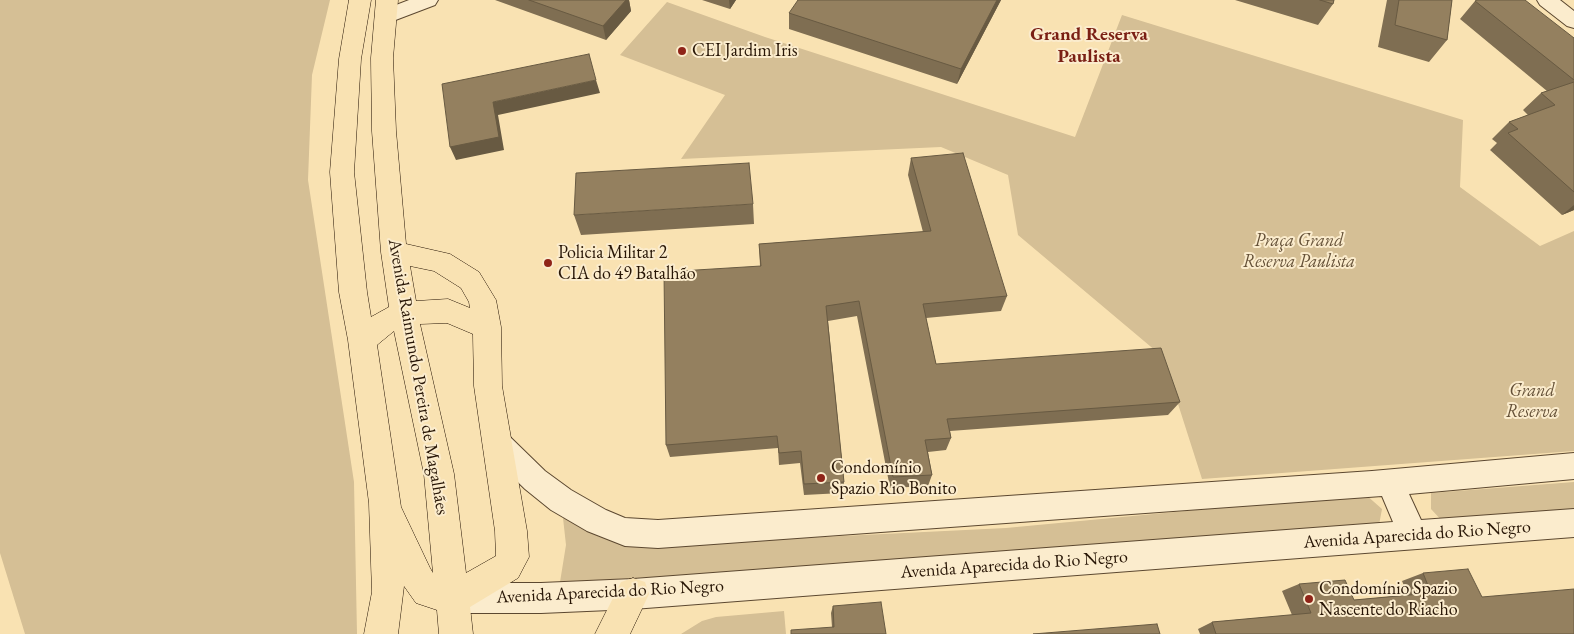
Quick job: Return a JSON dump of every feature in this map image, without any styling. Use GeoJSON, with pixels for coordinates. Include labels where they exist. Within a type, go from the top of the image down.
{"type":"FeatureCollection","features":[{"type":"Feature","properties":{"kind":"main road"},"geometry":{"type":"LineString","coordinates":[[360,0],[350,59],[342,172],[353,292],[362,340],[385,503],[388,592],[381,634]]}},
{"type":"Feature","properties":{"kind":"main road","name":"Avenida Raimundo Pereira de Magalhães"},"geometry":{"type":"LineString","coordinates":[[386,8],[382,58],[384,131],[394,252],[404,312],[438,474],[456,634]]}},
{"type":"Feature","properties":{"kind":"main road"},"geometry":{"type":"LineString","coordinates":[[385,503],[418,580],[428,591],[453,598],[507,567],[513,557],[511,531],[488,386],[487,327],[482,300],[470,280],[441,262],[394,252]]}},
{"type":"Feature","properties":{"kind":"main road"},"geometry":{"type":"LineString","coordinates":[[362,340],[404,312],[448,311],[487,327]]}},
{"type":"Feature","properties":{"kind":"main road"},"geometry":{"type":"LineString","coordinates":[[612,634],[633,594]]}},
{"type":"Feature","properties":{"kind":"street"},"geometry":{"type":"LineString","coordinates":[[386,8],[428,0]]}},
{"type":"Feature","properties":{"kind":"street"},"geometry":{"type":"LineString","coordinates":[[1547,0],[1574,21]]}},
{"type":"Feature","properties":{"kind":"street"},"geometry":{"type":"LineString","coordinates":[[498,444],[535,480],[561,500],[597,521],[625,532],[658,534],[1390,482],[1574,466]]}},
{"type":"Feature","properties":{"kind":"street"},"geometry":{"type":"LineString","coordinates":[[1390,482],[1413,535]]}},
{"type":"Feature","properties":{"kind":"street","name":"Avenida Aparecida do Rio Negro"},"geometry":{"type":"LineString","coordinates":[[453,598],[541,598],[633,594],[1574,523]]}},
{"type":"Feature","properties":{"kind":"green space"},"geometry":{"type":"Polygon","coordinates":[[[0,0],[330,0],[312,75],[308,180],[354,482],[357,634],[25,634],[0,553],[0,0]]]}},
{"type":"Feature","properties":{"kind":"green space","name":"Praça Grand Reserva Paulista"},"geometry":{"type":"Polygon","coordinates":[[[667,2],[765,37],[1075,137],[1122,15],[1463,120],[1460,187],[1540,246],[1574,231],[1574,451],[1202,479],[1163,357],[1018,235],[1008,175],[941,147],[681,159],[725,95],[620,55],[667,2]]]}},
{"type":"Feature","properties":{"kind":"green space"},"geometry":{"type":"Polygon","coordinates":[[[1574,482],[1574,510],[1443,522],[1431,509],[1431,493],[1574,482]]]}},
{"type":"Feature","properties":{"kind":"green space"},"geometry":{"type":"Polygon","coordinates":[[[1365,494],[1382,509],[1379,525],[1013,558],[560,582],[566,545],[563,518],[597,532],[659,545],[1006,528],[1365,494]]]}},
{"type":"Feature","properties":{"kind":"green space"},"geometry":{"type":"Polygon","coordinates":[[[784,611],[786,634],[681,634],[702,621],[716,617],[784,611]]]}},
{"type":"Feature","properties":{"kind":"building"},"geometry":{"type":"Polygon","coordinates":[[[529,0],[626,0],[603,26],[529,0]]]}},
{"type":"Feature","properties":{"kind":"building"},"geometry":{"type":"Polygon","coordinates":[[[798,0],[997,0],[961,69],[789,13],[798,0]]]}},
{"type":"Feature","properties":{"kind":"building"},"geometry":{"type":"Polygon","coordinates":[[[1320,0],[1334,0],[1333,4],[1320,0]]]}},
{"type":"Feature","properties":{"kind":"building"},"geometry":{"type":"Polygon","coordinates":[[[1399,0],[1452,0],[1447,40],[1395,25],[1399,0]]]}},
{"type":"Feature","properties":{"kind":"building"},"geometry":{"type":"Polygon","coordinates":[[[1525,0],[1574,38],[1574,80],[1475,1],[1525,0]]]}},
{"type":"Feature","properties":{"kind":"building"},"geometry":{"type":"Polygon","coordinates":[[[589,54],[596,80],[493,102],[499,137],[450,147],[442,84],[589,54]]]}},
{"type":"Feature","properties":{"kind":"building"},"geometry":{"type":"Polygon","coordinates":[[[1574,82],[1574,192],[1508,133],[1518,129],[1509,122],[1555,105],[1541,93],[1574,82]]]}},
{"type":"Feature","properties":{"kind":"building"},"geometry":{"type":"Polygon","coordinates":[[[963,153],[1007,296],[923,304],[936,364],[1161,348],[1180,402],[947,419],[951,438],[925,440],[932,475],[893,477],[859,301],[826,306],[844,482],[804,484],[801,451],[779,453],[777,436],[666,445],[664,272],[761,266],[759,244],[931,231],[911,158],[963,153]]]}},
{"type":"Feature","properties":{"kind":"building"},"geometry":{"type":"Polygon","coordinates":[[[749,163],[753,204],[574,215],[576,173],[749,163]]]}},
{"type":"Feature","properties":{"kind":"building"},"geometry":{"type":"Polygon","coordinates":[[[1468,569],[1482,597],[1574,589],[1574,634],[1216,634],[1212,622],[1311,613],[1299,584],[1345,580],[1354,600],[1431,593],[1423,573],[1468,569]]]}},
{"type":"Feature","properties":{"kind":"building"},"geometry":{"type":"Polygon","coordinates":[[[881,602],[886,634],[791,634],[791,630],[834,627],[833,606],[881,602]]]}},
{"type":"Feature","properties":{"kind":"building"},"geometry":{"type":"Polygon","coordinates":[[[1157,624],[1160,634],[1033,634],[1157,624]]]}},
{"type":"Feature","properties":{"kind":"place","name":"CEI Jardim Iris"},"geometry":{"type":"Point","coordinates":[682,51]}},
{"type":"Feature","properties":{"kind":"place","name":"Policia Militar 2 CIA do 49 Batalhão"},"geometry":{"type":"Point","coordinates":[548,263]}},
{"type":"Feature","properties":{"kind":"place","name":"Condomínio Spazio Rio Bonito"},"geometry":{"type":"Point","coordinates":[821,478]}},
{"type":"Feature","properties":{"kind":"place","name":"Condomínio Spazio Nascente do Riacho"},"geometry":{"type":"Point","coordinates":[1309,599]}},
{"type":"Feature","properties":{"kind":"district","name":"Grand Reserva Paulista"},"geometry":{"type":"Point","coordinates":[1089,46]}},
{"type":"Feature","properties":{"kind":"park label","name":"Grand Reserva"},"geometry":{"type":"Point","coordinates":[1532,401]}}]}
